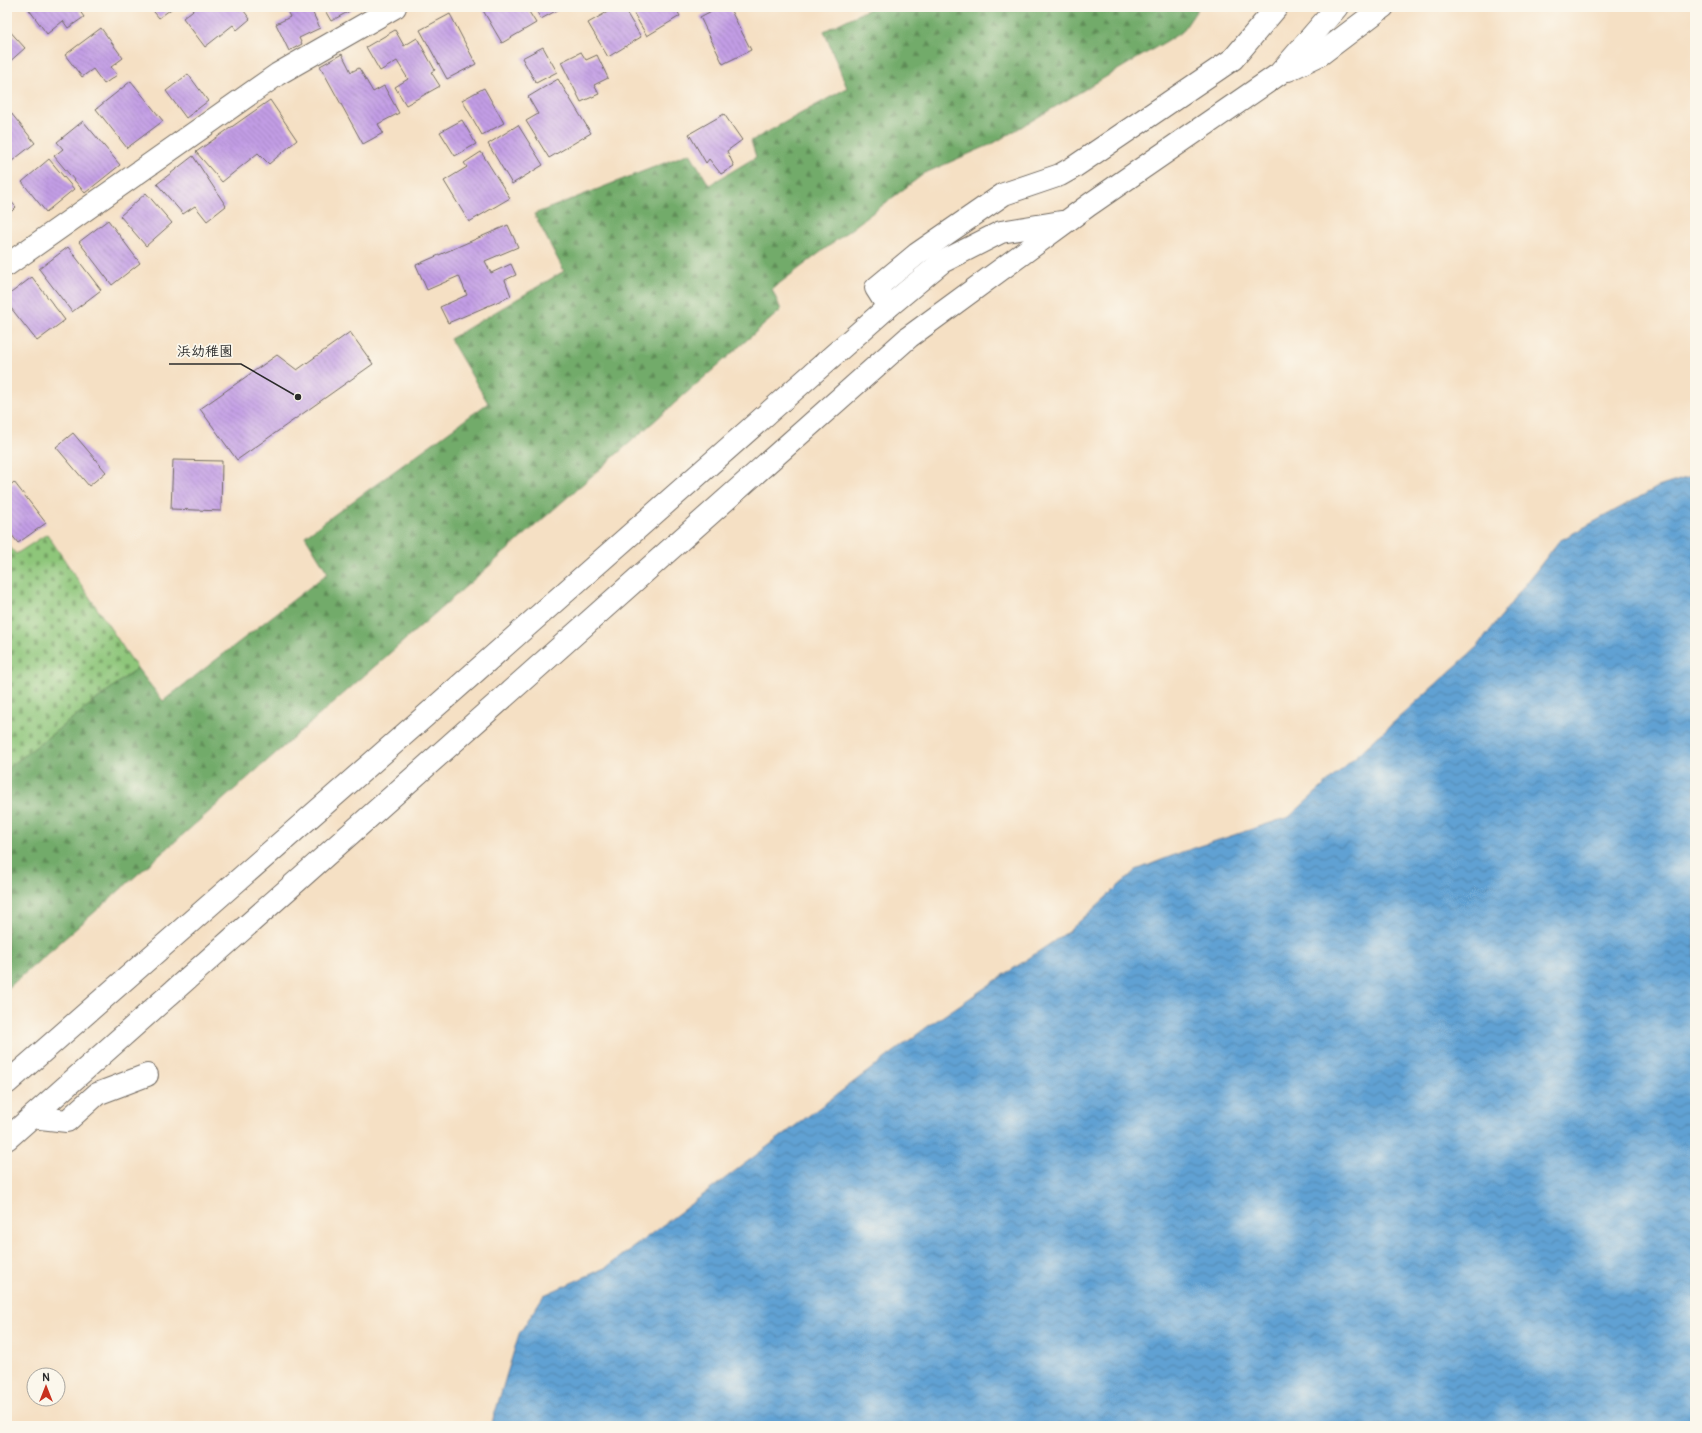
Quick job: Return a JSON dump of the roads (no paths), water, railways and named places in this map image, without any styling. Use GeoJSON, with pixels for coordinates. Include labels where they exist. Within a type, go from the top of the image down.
{"type":"FeatureCollection","features":[{"type":"Feature","properties":{"kind":"street"},"geometry":{"type":"LineString","coordinates":[[7,265],[278,74],[394,7]]}},
{"type":"Feature","properties":{"kind":"street"},"geometry":{"type":"LineString","coordinates":[[888,307],[876,288],[917,254],[1004,194],[1060,175],[1233,59],[1277,7]]}},
{"type":"Feature","properties":{"kind":"street"},"geometry":{"type":"LineString","coordinates":[[1279,74],[1337,7]]}},
{"type":"Feature","properties":{"kind":"street"},"geometry":{"type":"LineString","coordinates":[[7,1139],[909,337],[1066,221],[1279,74],[1321,54],[1383,7]]}},
{"type":"Feature","properties":{"kind":"street"},"geometry":{"type":"LineString","coordinates":[[7,1083],[888,307],[942,262],[1001,232],[1066,221]]}},
{"type":"Feature","properties":{"kind":"street"},"geometry":{"type":"LineString","coordinates":[[32,1117],[67,1121],[96,1094],[147,1075]]}},
{"type":"Feature","properties":{"kind":"water"},"geometry":{"type":"Polygon","coordinates":[[[1695,475],[1695,1426],[491,1426],[519,1334],[544,1295],[607,1267],[927,1027],[1069,931],[1136,870],[1182,852],[1289,817],[1478,646],[1559,541],[1658,487],[1695,475]]]}},
{"type":"Feature","properties":{"kind":"place","name":"浜幼稚園"},"geometry":{"type":"Point","coordinates":[298,397]}}]}
